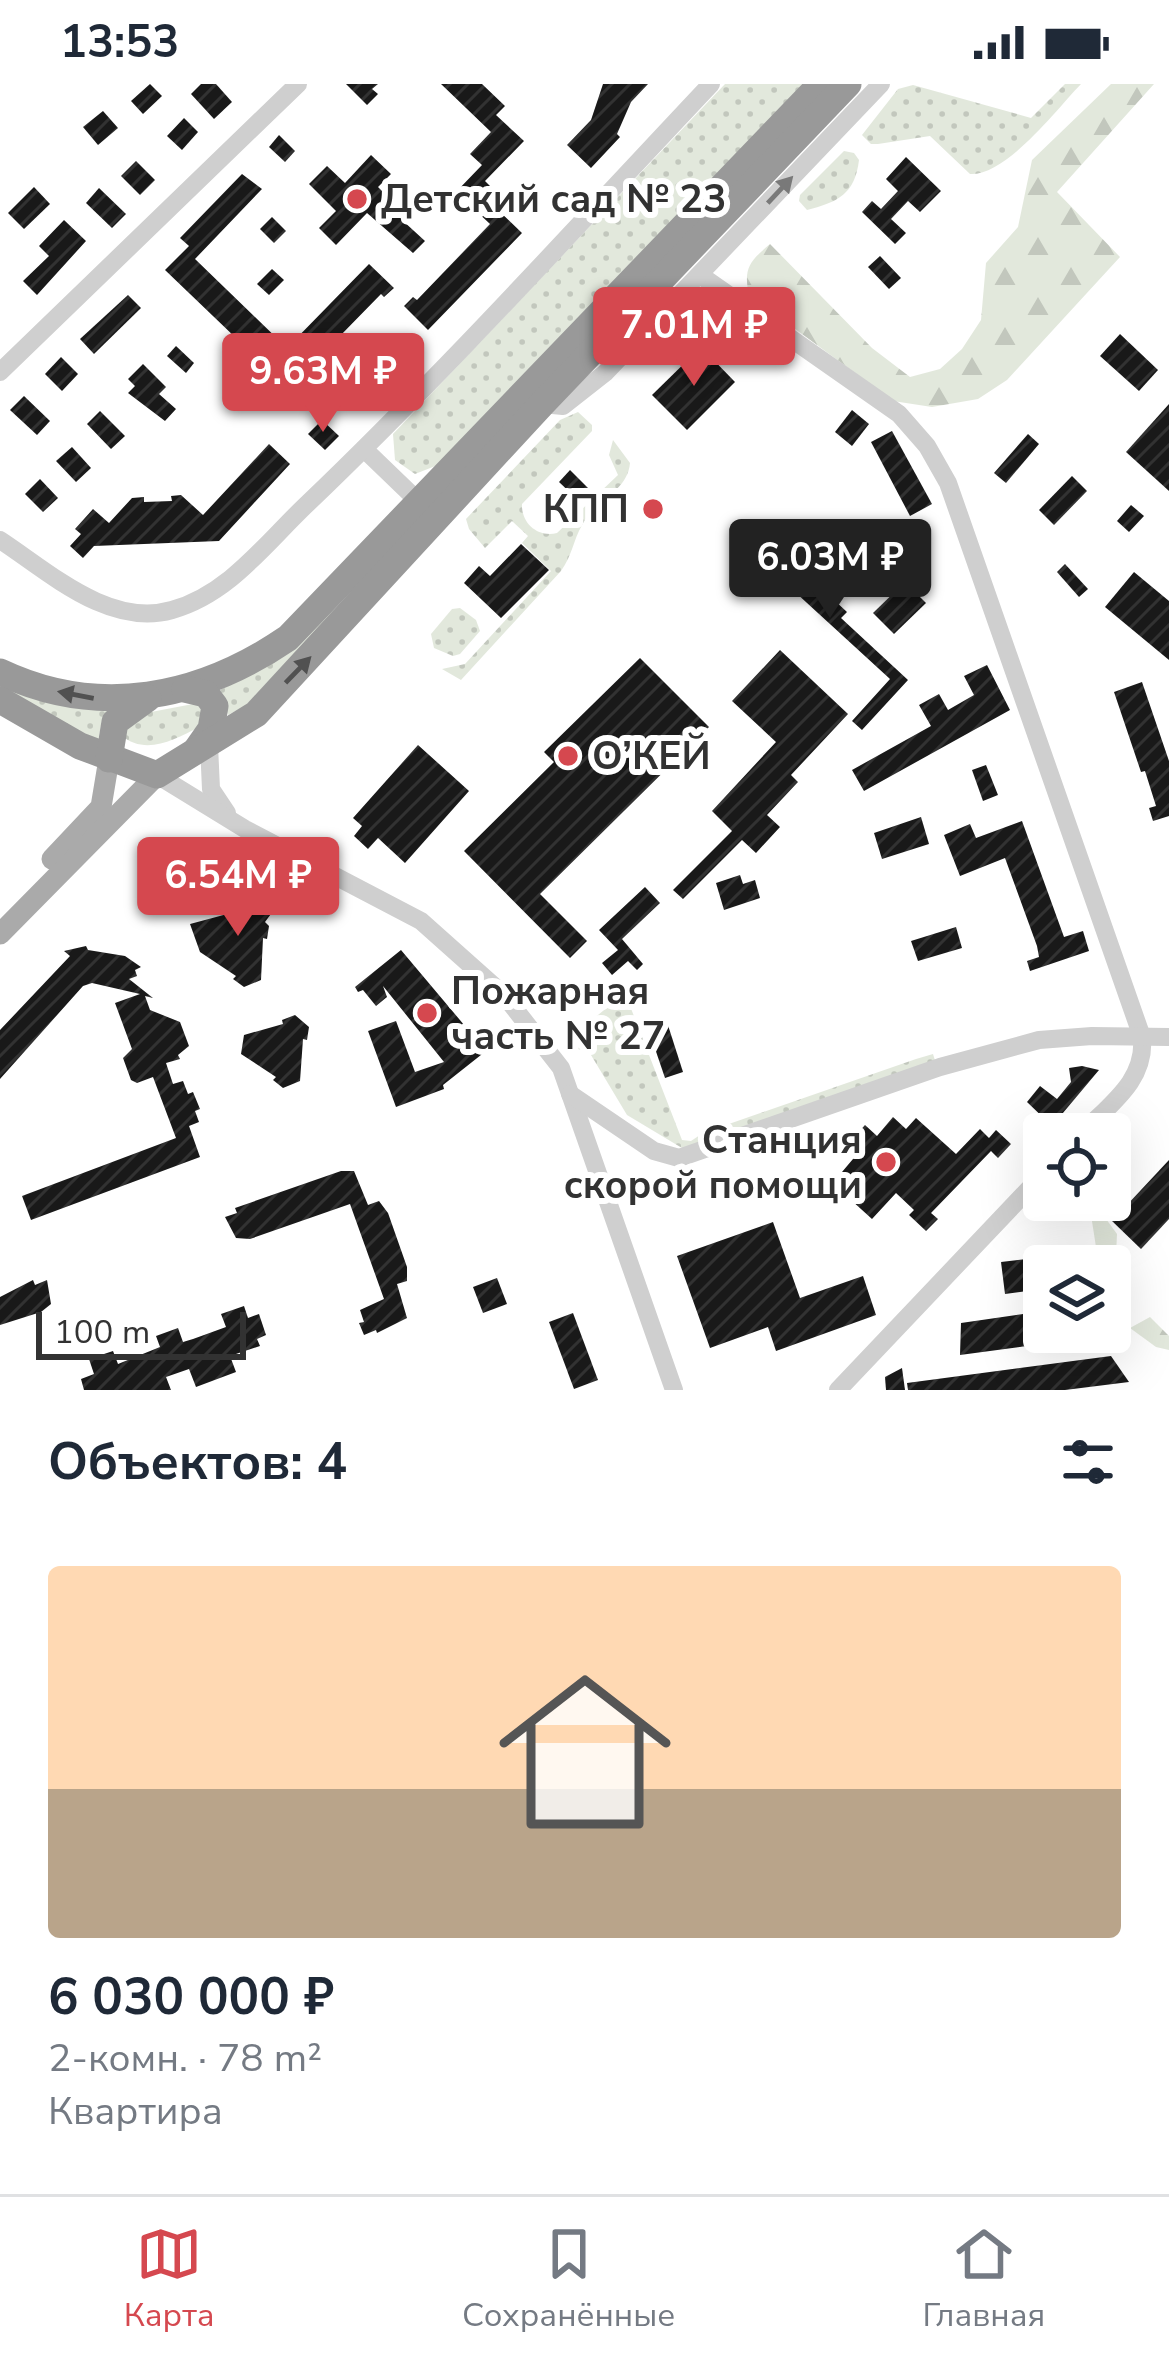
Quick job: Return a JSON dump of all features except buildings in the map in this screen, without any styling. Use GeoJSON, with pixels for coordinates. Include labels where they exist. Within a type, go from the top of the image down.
{"type":"FeatureCollection","features":[{"type":"Feature","properties":{"kind":"highway"},"geometry":{"type":"LineString","coordinates":[[0,673],[76,697],[148,698],[247,665],[288,638],[821,84]]}},
{"type":"Feature","properties":{"kind":"highway"},"geometry":{"type":"LineString","coordinates":[[0,700],[109,759],[157,775],[256,714],[542,404],[848,84]]}},
{"type":"Feature","properties":{"kind":"highway"},"geometry":{"type":"LineString","coordinates":[[185,689],[206,694],[214,706],[211,729],[201,749]]}},
{"type":"Feature","properties":{"kind":"highway"},"geometry":{"type":"LineString","coordinates":[[109,759],[115,722],[148,698]]}},
{"type":"Feature","properties":{"kind":"main road"},"geometry":{"type":"LineString","coordinates":[[0,914],[100,807],[109,759]]}},
{"type":"Feature","properties":{"kind":"main road"},"geometry":{"type":"LineString","coordinates":[[0,934],[157,775]]}},
{"type":"Feature","properties":{"kind":"street"},"geometry":{"type":"LineString","coordinates":[[0,372],[298,84]]}},
{"type":"Feature","properties":{"kind":"street"},"geometry":{"type":"LineString","coordinates":[[0,541],[103,606],[132,613],[169,611],[231,581],[364,449],[712,84]]}},
{"type":"Feature","properties":{"kind":"street"},"geometry":{"type":"LineString","coordinates":[[542,404],[562,406],[605,373],[880,84]]}},
{"type":"Feature","properties":{"kind":"street"},"geometry":{"type":"LineString","coordinates":[[700,274],[899,413],[927,446],[948,483],[1142,1037],[1144,1057],[1136,1076],[1101,1113]]}},
{"type":"Feature","properties":{"kind":"street"},"geometry":{"type":"LineString","coordinates":[[364,449],[419,502]]}},
{"type":"Feature","properties":{"kind":"street"},"geometry":{"type":"LineString","coordinates":[[201,749],[211,789],[239,825]]}},
{"type":"Feature","properties":{"kind":"street"},"geometry":{"type":"LineString","coordinates":[[157,775],[239,825],[421,921],[518,1011],[561,1068],[674,1390]]}},
{"type":"Feature","properties":{"kind":"street"},"geometry":{"type":"LineString","coordinates":[[570,1094],[654,1151],[679,1158],[940,1067],[1039,1040],[1169,1037]]}},
{"type":"Feature","properties":{"kind":"street"},"geometry":{"type":"LineString","coordinates":[[838,1390],[1023,1195]]}},
{"type":"Feature","properties":{"kind":"green space"},"geometry":{"type":"Polygon","coordinates":[[[725,84],[806,84],[443,463],[415,474],[395,460],[393,434],[725,84]]]}},
{"type":"Feature","properties":{"kind":"green space"},"geometry":{"type":"Polygon","coordinates":[[[1065,84],[1081,84],[1030,140],[984,172],[970,174],[930,136],[871,144],[862,135],[898,89],[913,85],[1031,118],[1065,84]]]}},
{"type":"Feature","properties":{"kind":"green space"},"geometry":{"type":"Polygon","coordinates":[[[1111,84],[1154,84],[1057,192],[1120,257],[1007,380],[978,399],[932,407],[893,401],[749,295],[750,266],[770,244],[872,348],[910,377],[940,369],[962,349],[981,320],[986,263],[1018,227],[1032,160],[1111,84]]]}},
{"type":"Feature","properties":{"kind":"green space"},"geometry":{"type":"Polygon","coordinates":[[[844,151],[859,160],[849,189],[828,204],[807,210],[800,195],[844,151]]]}},
{"type":"Feature","properties":{"kind":"green space"},"geometry":{"type":"Polygon","coordinates":[[[578,412],[592,431],[522,504],[528,523],[537,531],[557,533],[618,475],[609,455],[613,440],[630,463],[628,473],[587,517],[561,571],[461,680],[442,669],[465,664],[551,571],[522,543],[528,536],[512,521],[485,548],[466,519],[560,420],[578,412]]]}},
{"type":"Feature","properties":{"kind":"green space"},"geometry":{"type":"Polygon","coordinates":[[[460,608],[476,620],[480,631],[453,656],[434,648],[431,634],[452,609],[460,608]]]}},
{"type":"Feature","properties":{"kind":"green space"},"geometry":{"type":"Polygon","coordinates":[[[336,610],[245,706],[228,715],[220,690],[274,662],[336,610]]]}},
{"type":"Feature","properties":{"kind":"green space"},"geometry":{"type":"Polygon","coordinates":[[[9,686],[110,709],[102,720],[98,741],[7,693],[9,686]]]}},
{"type":"Feature","properties":{"kind":"green space"},"geometry":{"type":"Polygon","coordinates":[[[203,705],[199,727],[180,737],[150,745],[121,735],[130,716],[203,705]]]}},
{"type":"Feature","properties":{"kind":"green space"},"geometry":{"type":"Polygon","coordinates":[[[625,993],[682,1140],[691,1141],[933,1054],[937,1067],[687,1151],[627,1115],[588,1050],[576,1049],[571,1037],[625,993]]]}},
{"type":"Feature","properties":{"kind":"green space"},"geometry":{"type":"Polygon","coordinates":[[[1092,1221],[1108,1221],[1117,1234],[1116,1245],[1096,1245],[1092,1221]]]}},
{"type":"Feature","properties":{"kind":"green space"},"geometry":{"type":"Polygon","coordinates":[[[1150,1317],[1169,1336],[1169,1350],[1156,1347],[1131,1327],[1150,1317]]]}},
{"type":"Feature","properties":{"kind":"place","name":"Детский сад № 23"},"geometry":{"type":"Point","coordinates":[357,199]}},
{"type":"Feature","properties":{"kind":"place","name":"КПП"},"geometry":{"type":"Point","coordinates":[653,509]}},
{"type":"Feature","properties":{"kind":"place","name":"О’КЕЙ"},"geometry":{"type":"Point","coordinates":[568,756]}},
{"type":"Feature","properties":{"kind":"place","name":"Пожарная часть № 27"},"geometry":{"type":"Point","coordinates":[427,1013]}},
{"type":"Feature","properties":{"kind":"place","name":"Станция скорой помощи"},"geometry":{"type":"Point","coordinates":[886,1162]}}]}
